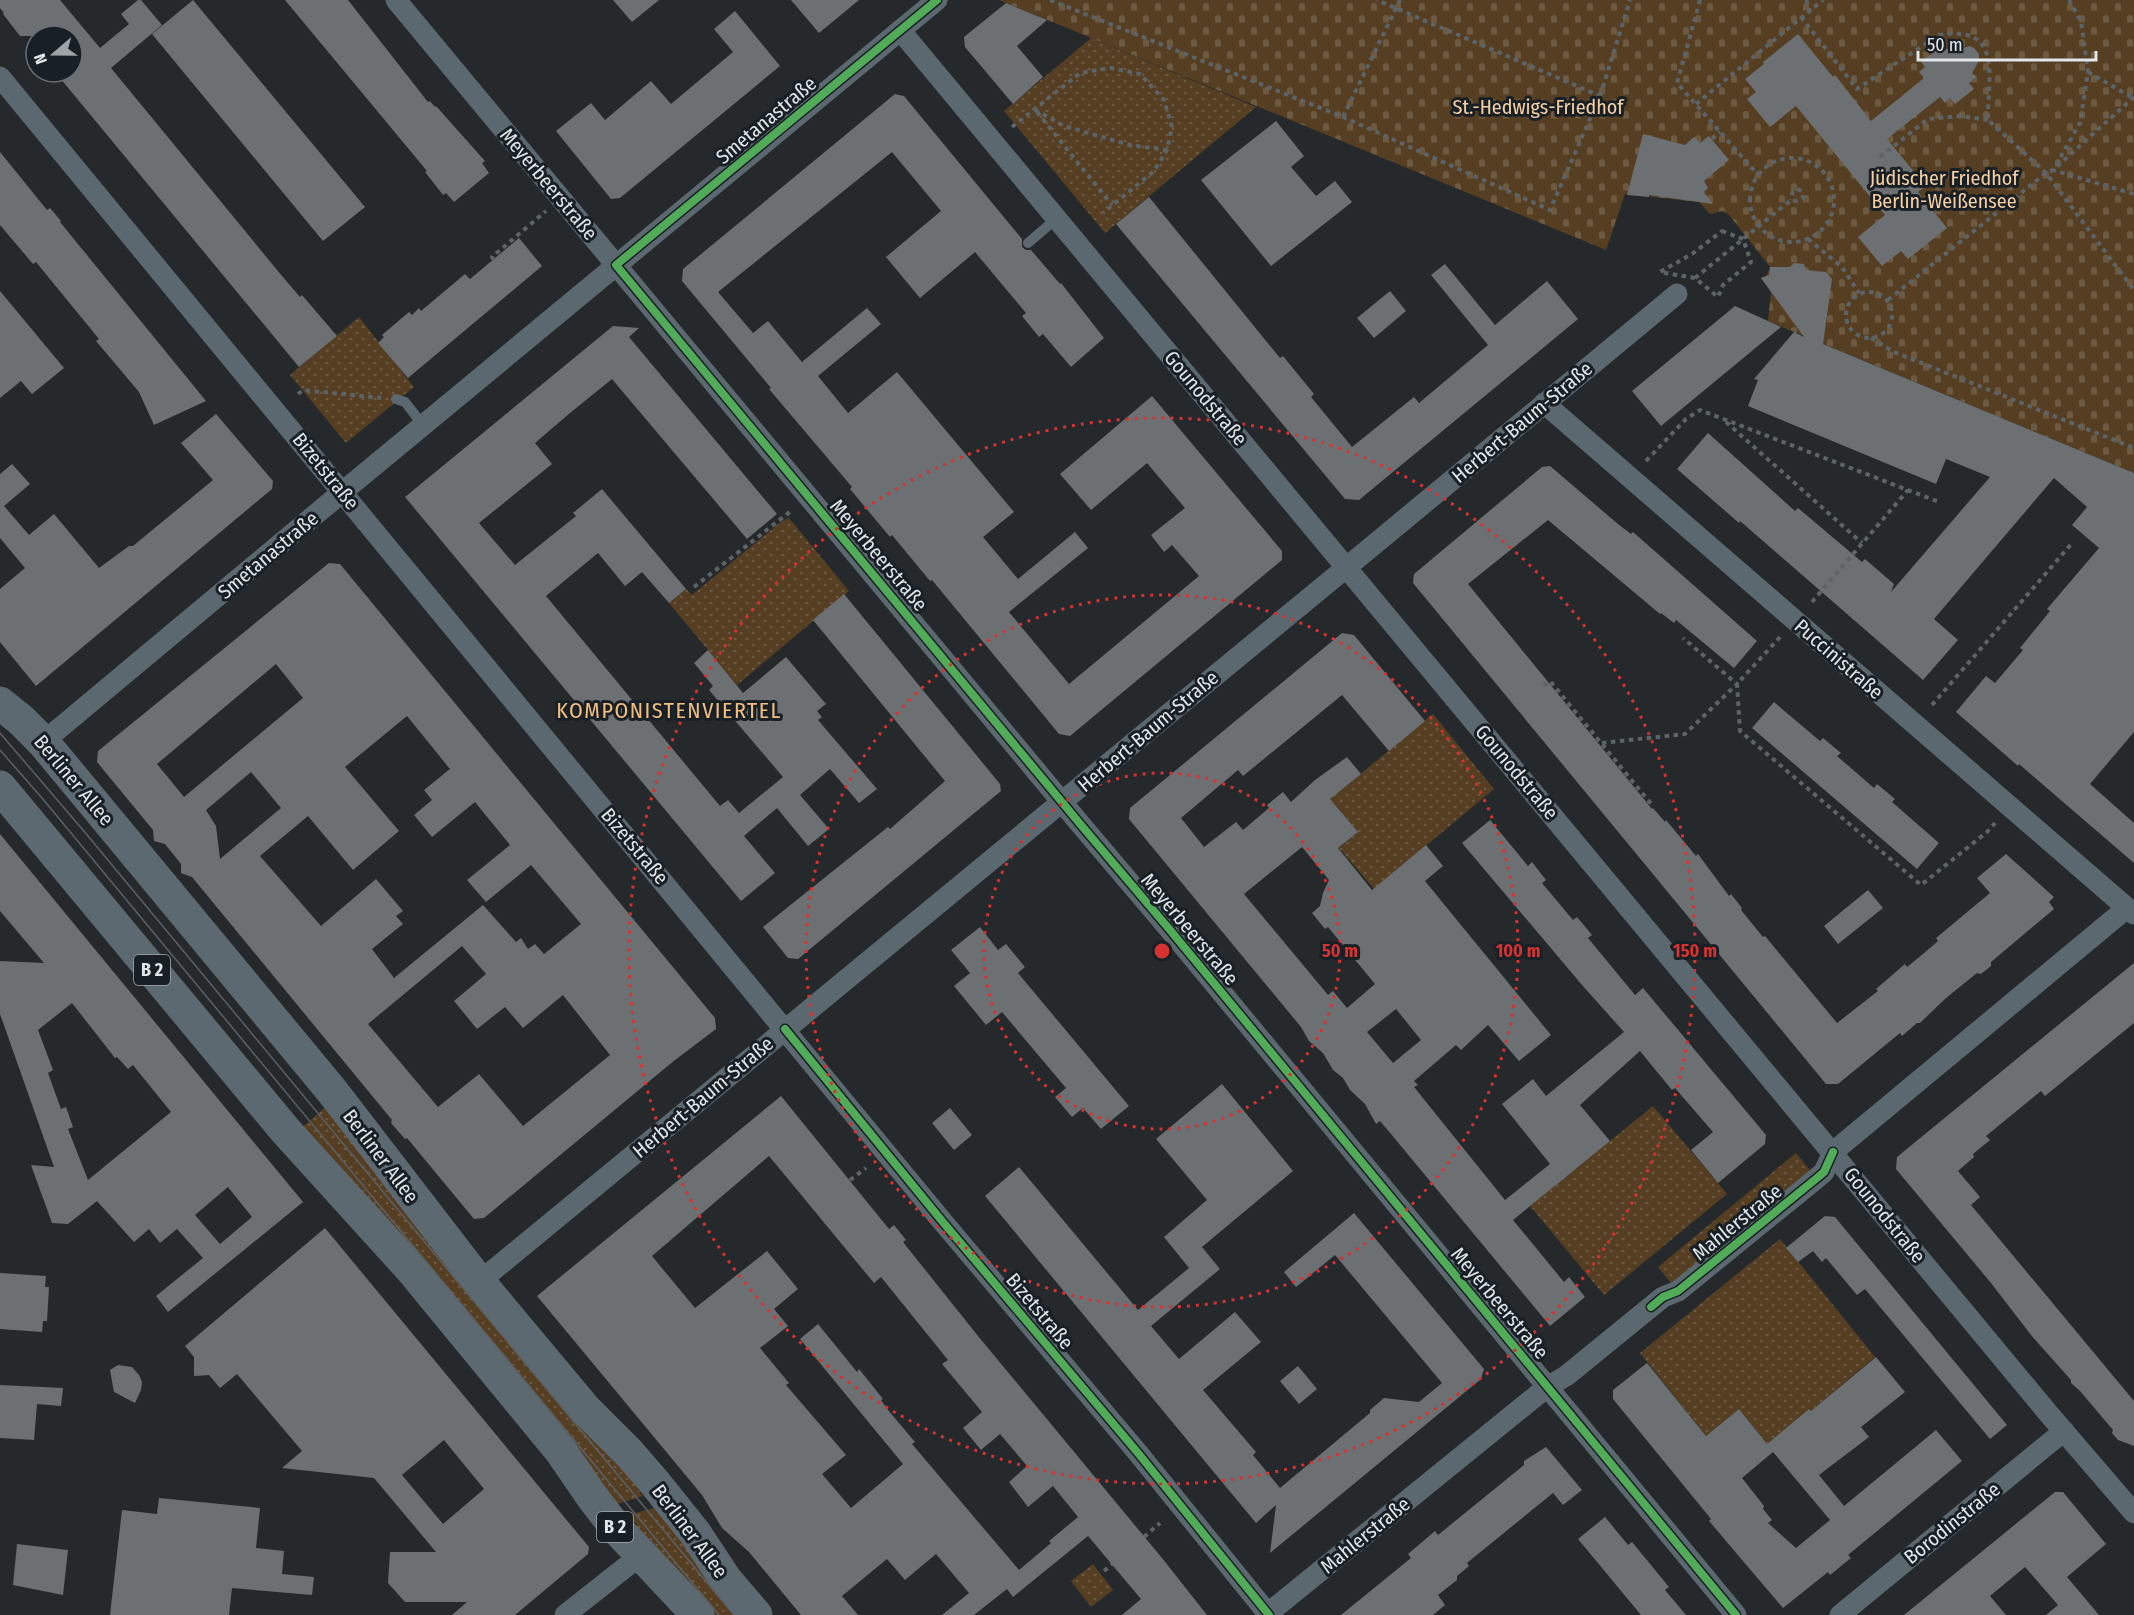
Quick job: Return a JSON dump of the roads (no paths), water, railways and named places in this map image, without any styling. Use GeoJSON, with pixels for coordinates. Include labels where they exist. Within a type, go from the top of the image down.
{"type":"FeatureCollection","features":[{"type":"Feature","properties":{"kind":"main road","name":"Berliner Allee"},"geometry":{"type":"LineString","coordinates":[[0,704],[21,720],[43,742],[332,1091],[479,1282],[586,1410],[629,1452],[655,1483],[695,1533],[716,1566],[756,1615]]}},
{"type":"Feature","properties":{"kind":"main road","name":"B 2"},"geometry":{"type":"LineString","coordinates":[[0,787],[285,1130],[418,1279],[560,1450],[592,1498],[640,1555],[698,1615]]}},
{"type":"Feature","properties":{"kind":"street","name":"Meyerbeerstraße"},"geometry":{"type":"LineString","coordinates":[[396,0],[1736,1615]]}},
{"type":"Feature","properties":{"kind":"street","name":"Smetanastraße"},"geometry":{"type":"LineString","coordinates":[[43,742],[937,0]]}},
{"type":"Feature","properties":{"kind":"street","name":"Gounodstraße"},"geometry":{"type":"LineString","coordinates":[[900,30],[2134,1513]]}},
{"type":"Feature","properties":{"kind":"street","name":"Bizetstraße"},"geometry":{"type":"LineString","coordinates":[[0,78],[942,1221],[1138,1453],[1268,1615]]}},
{"type":"Feature","properties":{"kind":"street","name":"Herbert-Baum-Straße"},"geometry":{"type":"LineString","coordinates":[[479,1282],[1677,294]]}},
{"type":"Feature","properties":{"kind":"street","name":"Puccinistraße"},"geometry":{"type":"LineString","coordinates":[[1544,403],[2130,911]]}},
{"type":"Feature","properties":{"kind":"street","name":"Mahlerstraße"},"geometry":{"type":"LineString","coordinates":[[1268,1615],[1547,1387],[1566,1376],[1663,1297],[1678,1291],[1817,1178],[1824,1172],[1833,1152],[2130,911]]}},
{"type":"Feature","properties":{"kind":"street","name":"Borodinstraße"},"geometry":{"type":"LineString","coordinates":[[1840,1615],[2064,1431]]}},
{"type":"Feature","properties":{"kind":"street"},"geometry":{"type":"LineString","coordinates":[[564,1615],[640,1555]]}},
{"type":"Feature","properties":{"kind":"lane"},"geometry":{"type":"LineString","coordinates":[[1028,243],[1057,218]]}},
{"type":"Feature","properties":{"kind":"lane"},"geometry":{"type":"LineString","coordinates":[[396,399],[405,402],[423,425]]}},
{"type":"Feature","properties":{"kind":"tram line"},"geometry":{"type":"LineString","coordinates":[[0,733],[734,1615]]}},
{"type":"Feature","properties":{"kind":"tram line"},"geometry":{"type":"LineString","coordinates":[[0,750],[719,1615]]}},
{"type":"Feature","properties":{"kind":"district","name":"KOMPONISTENVIERTEL"},"geometry":{"type":"Point","coordinates":[669,710]}},
{"type":"Feature","properties":{"kind":"park label","name":"St.-Hedwigs-Friedhof"},"geometry":{"type":"Point","coordinates":[1538,107]}},
{"type":"Feature","properties":{"kind":"park label","name":"Jüdischer Friedhof Berlin-Weißensee"},"geometry":{"type":"Point","coordinates":[1944,190]}}]}
